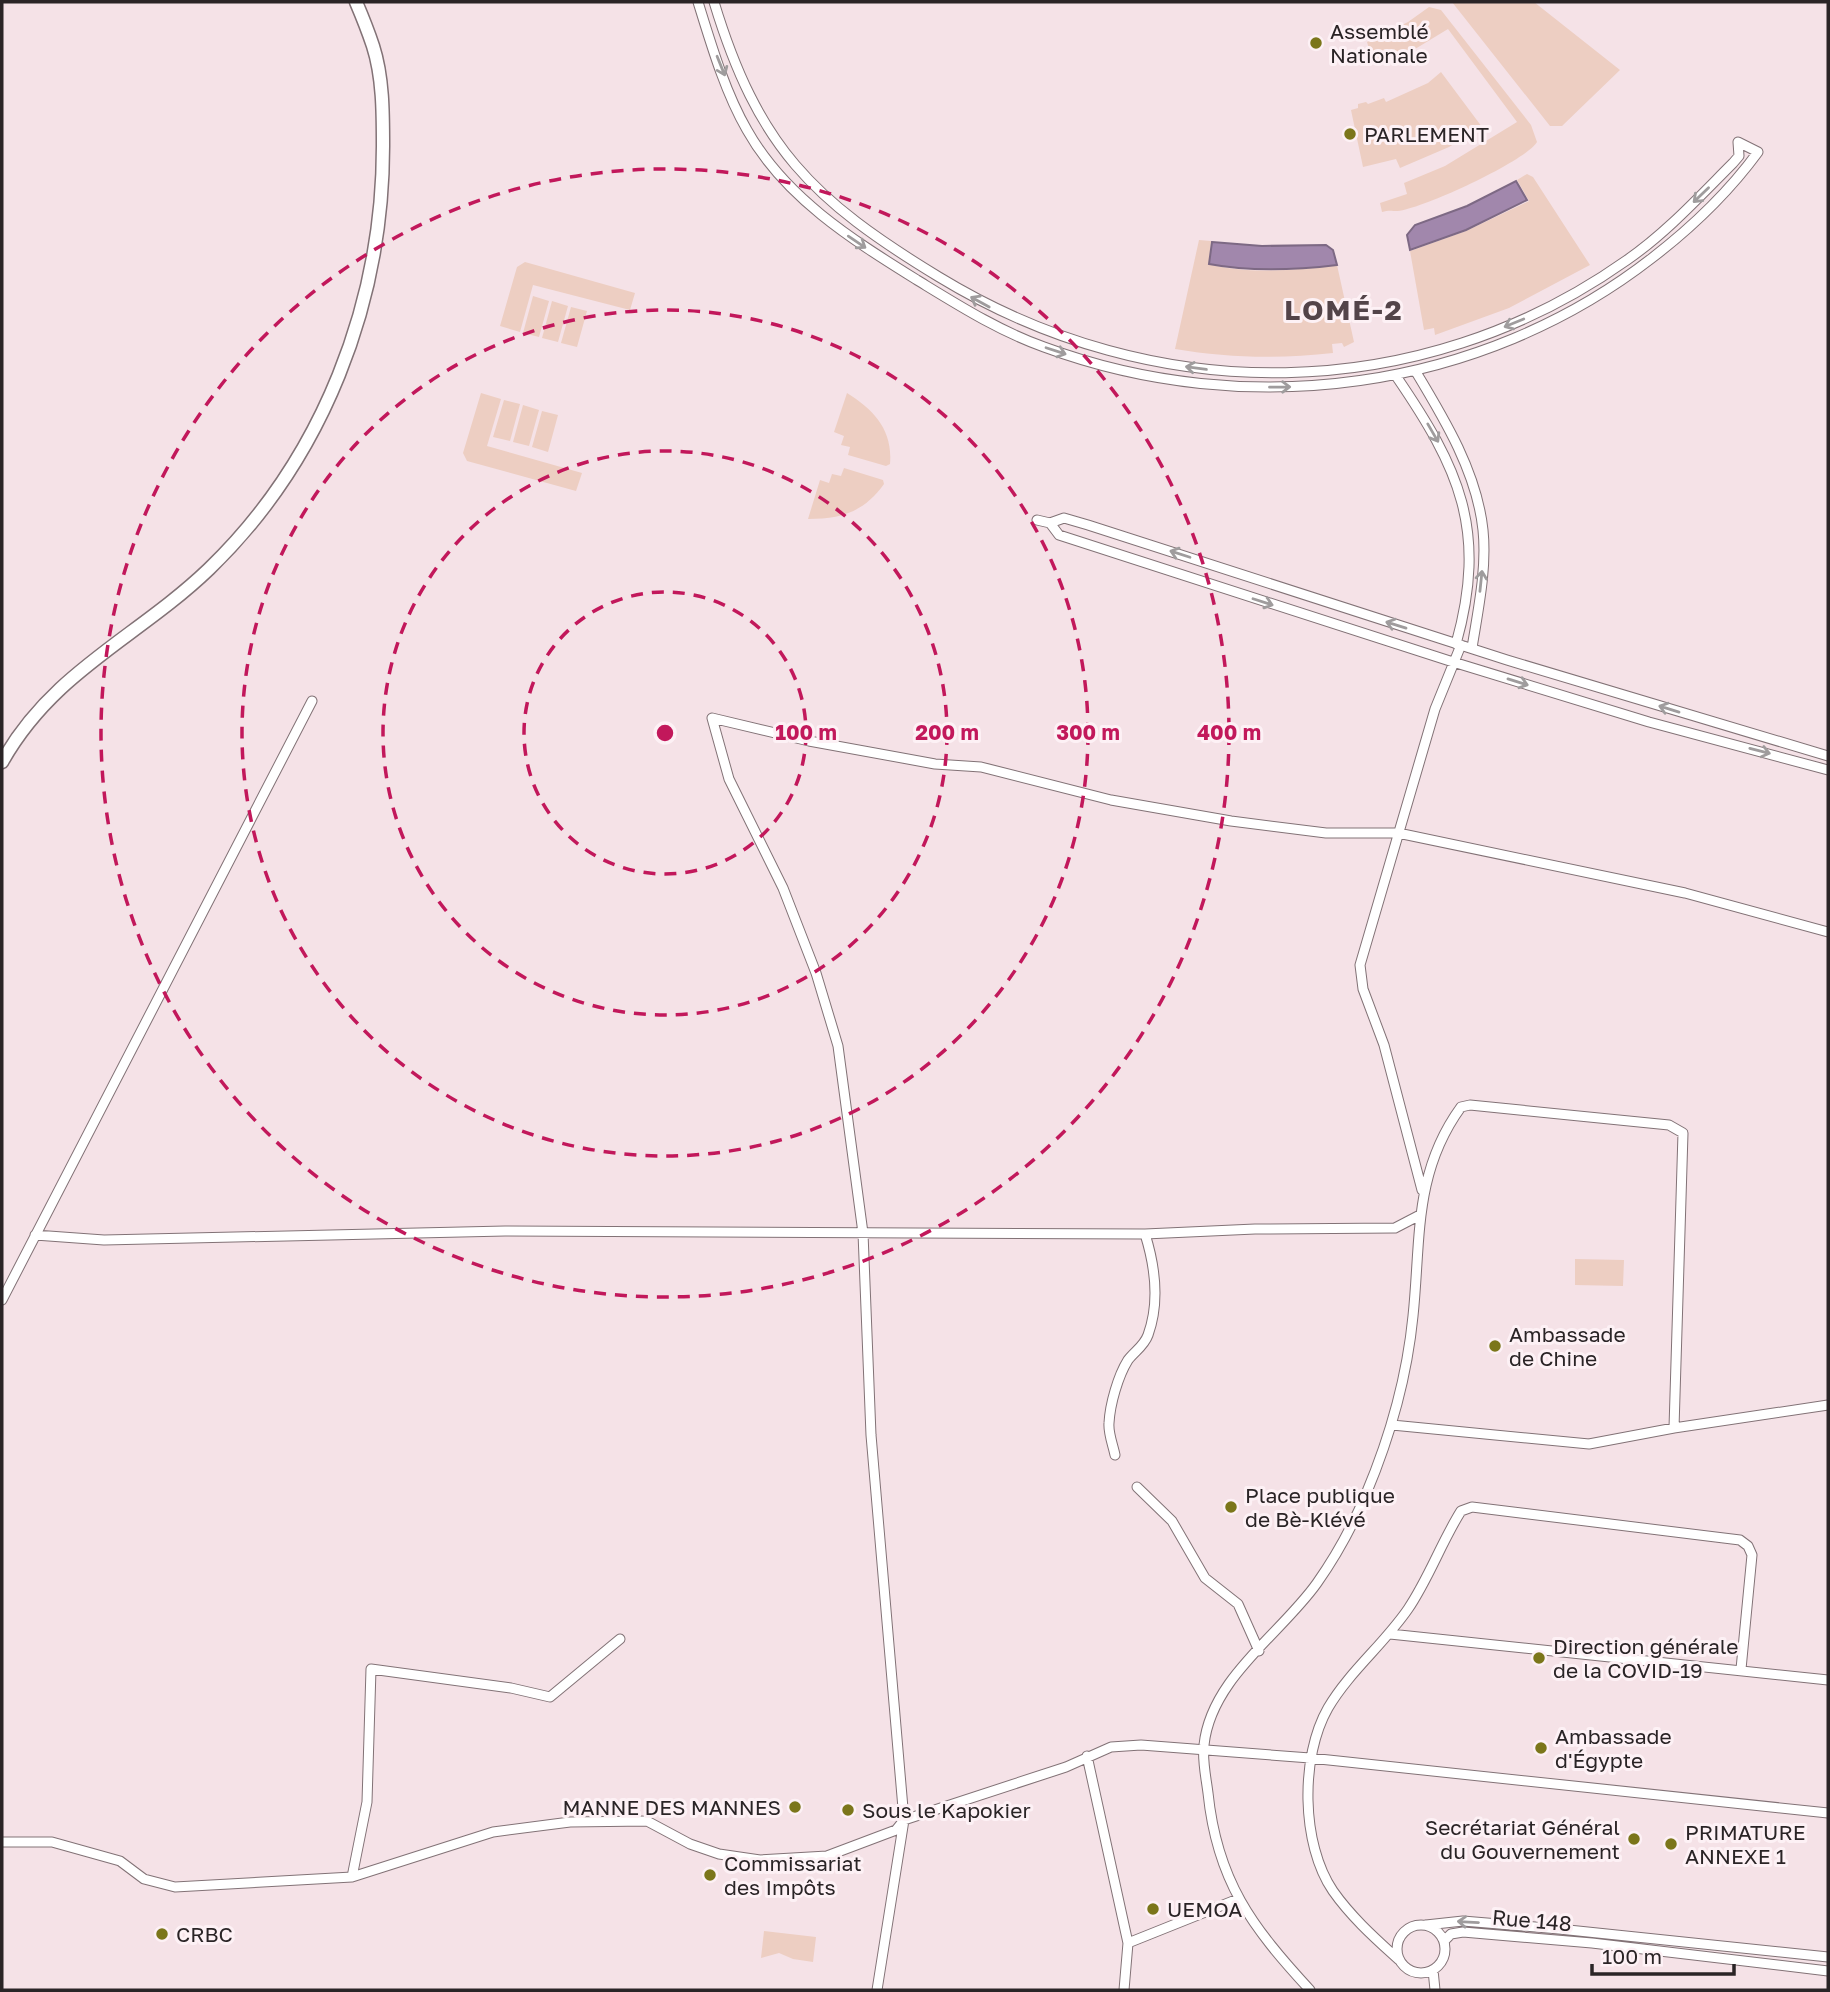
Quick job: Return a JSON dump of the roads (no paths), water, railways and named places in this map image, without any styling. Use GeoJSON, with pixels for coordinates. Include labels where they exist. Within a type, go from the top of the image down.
{"type":"FeatureCollection","features":[{"type":"Feature","properties":{"kind":"main road"},"geometry":{"type":"LineString","coordinates":[[2,762],[26,724],[70,677],[190,587],[244,533],[286,478],[327,402],[355,334],[380,223],[383,105],[374,48],[356,2]]}},
{"type":"Feature","properties":{"kind":"street"},"geometry":{"type":"LineString","coordinates":[[698,2],[747,130],[778,173],[826,219],[856,242],[966,310],[1042,346],[1090,362],[1153,376],[1222,386],[1277,388],[1332,385],[1396,376],[1501,345],[1541,328],[1621,282],[1705,213],[1758,152],[1738,142],[1739,156],[1666,229],[1628,260],[1573,295],[1520,322],[1390,363],[1286,374],[1212,370],[1107,352],[1037,329],[974,298],[859,224],[816,190],[769,132],[742,82],[714,2]]}},
{"type":"Feature","properties":{"kind":"street"},"geometry":{"type":"LineString","coordinates":[[1416,372],[1451,434],[1473,487],[1483,530],[1483,575],[1472,648]]}},
{"type":"Feature","properties":{"kind":"street"},"geometry":{"type":"LineString","coordinates":[[1396,376],[1450,462],[1469,535],[1469,568],[1458,644],[1435,709],[1360,965],[1422,1190]]}},
{"type":"Feature","properties":{"kind":"street"},"geometry":{"type":"LineString","coordinates":[[1037,520],[1050,523],[1064,518],[1088,525],[1458,644],[1828,756]]}},
{"type":"Feature","properties":{"kind":"street"},"geometry":{"type":"LineString","coordinates":[[1050,523],[1059,535],[1082,543],[1453,662],[1828,770]]}},
{"type":"Feature","properties":{"kind":"street"},"geometry":{"type":"LineString","coordinates":[[2,1300],[312,701]]}},
{"type":"Feature","properties":{"kind":"street"},"geometry":{"type":"LineString","coordinates":[[877,1990],[904,1820],[871,1435],[863,1233],[838,1046],[816,973],[783,888],[729,779],[712,718],[822,743],[935,764],[981,767],[1111,800],[1231,821],[1326,832],[1398,833],[1685,893],[1828,932]]}},
{"type":"Feature","properties":{"kind":"street"},"geometry":{"type":"LineString","coordinates":[[1722,741],[1726,726]]}},
{"type":"Feature","properties":{"kind":"street"},"geometry":{"type":"LineString","coordinates":[[1310,1990],[1254,1925],[1238,1899],[1216,1850],[1203,1748],[1215,1705],[1317,1583],[1342,1543],[1365,1495],[1392,1425],[1405,1373],[1413,1317],[1422,1190],[1446,1135],[1465,1105],[1669,1125],[1680,1129],[1685,1138],[1674,1427]]}},
{"type":"Feature","properties":{"kind":"street"},"geometry":{"type":"LineString","coordinates":[[35,1234],[104,1240],[505,1231],[1146,1234],[1255,1229],[1395,1228],[1420,1215]]}},
{"type":"Feature","properties":{"kind":"street"},"geometry":{"type":"LineString","coordinates":[[1115,1455],[1109,1424],[1116,1390],[1128,1360],[1143,1346],[1148,1334],[1156,1292],[1153,1254],[1146,1234]]}},
{"type":"Feature","properties":{"kind":"street"},"geometry":{"type":"LineString","coordinates":[[1392,1425],[1589,1444],[1674,1427],[1828,1405]]}},
{"type":"Feature","properties":{"kind":"street"},"geometry":{"type":"LineString","coordinates":[[1137,1487],[1172,1521],[1205,1578],[1238,1604],[1259,1651]]}},
{"type":"Feature","properties":{"kind":"street"},"geometry":{"type":"LineString","coordinates":[[1426,1925],[1440,1933],[1444,1941],[1443,1960],[1433,1970],[1414,1972],[1349,1912],[1332,1889],[1322,1868],[1310,1816],[1310,1758],[1314,1735],[1330,1705],[1390,1634],[1429,1574],[1461,1511],[1472,1507],[1740,1540],[1748,1546],[1752,1555],[1741,1668]]}},
{"type":"Feature","properties":{"kind":"street"},"geometry":{"type":"LineString","coordinates":[[1390,1634],[1741,1668],[1828,1680]]}},
{"type":"Feature","properties":{"kind":"street"},"geometry":{"type":"LineString","coordinates":[[352,1877],[367,1802],[372,1669],[511,1688],[550,1698],[620,1639]]}},
{"type":"Feature","properties":{"kind":"street"},"geometry":{"type":"LineString","coordinates":[[2,1842],[52,1842],[120,1861],[144,1879],[175,1886],[352,1877],[493,1832],[570,1822],[647,1821],[690,1844],[719,1854],[760,1860],[827,1856],[896,1830],[904,1820],[1066,1767],[1111,1747],[1141,1745],[1310,1758],[1828,1813]]}},
{"type":"Feature","properties":{"kind":"street"},"geometry":{"type":"LineString","coordinates":[[1087,1756],[1128,1943],[1125,1990]]}},
{"type":"Feature","properties":{"kind":"street"},"geometry":{"type":"LineString","coordinates":[[1813,1811],[1828,1806]]}},
{"type":"Feature","properties":{"kind":"street"},"geometry":{"type":"LineString","coordinates":[[1128,1943],[1238,1899]]}},
{"type":"Feature","properties":{"kind":"street"},"geometry":{"type":"LineString","coordinates":[[1399,1960],[1397,1946],[1402,1934],[1413,1926],[1463,1921],[1636,1943],[1828,1957]]}},
{"type":"Feature","properties":{"kind":"street","name":"Rue 148"},"geometry":{"type":"LineString","coordinates":[[1444,1941],[1451,1934],[1463,1932],[1636,1943],[1828,1971]]}},
{"type":"Feature","properties":{"kind":"street"},"geometry":{"type":"LineString","coordinates":[[1433,1970],[1435,1990]]}},
{"type":"Feature","properties":{"kind":"place","name":"Assemblé Nationale"},"geometry":{"type":"Point","coordinates":[1316,43]}},
{"type":"Feature","properties":{"kind":"place","name":"PARLEMENT"},"geometry":{"type":"Point","coordinates":[1350,134]}},
{"type":"Feature","properties":{"kind":"place","name":"Ambassade de Chine"},"geometry":{"type":"Point","coordinates":[1495,1346]}},
{"type":"Feature","properties":{"kind":"place","name":"Place publique de Bè-Klévé"},"geometry":{"type":"Point","coordinates":[1231,1507]}},
{"type":"Feature","properties":{"kind":"place","name":"Direction générale de la COVID-19"},"geometry":{"type":"Point","coordinates":[1539,1658]}},
{"type":"Feature","properties":{"kind":"place","name":"Ambassade d'Égypte"},"geometry":{"type":"Point","coordinates":[1541,1748]}},
{"type":"Feature","properties":{"kind":"place","name":"MANNE DES MANNES"},"geometry":{"type":"Point","coordinates":[795,1807]}},
{"type":"Feature","properties":{"kind":"place","name":"Sous le Kapokier"},"geometry":{"type":"Point","coordinates":[848,1810]}},
{"type":"Feature","properties":{"kind":"place","name":"Secrétariat Général du Gouvernement"},"geometry":{"type":"Point","coordinates":[1634,1839]}},
{"type":"Feature","properties":{"kind":"place","name":"PRIMATURE ANNEXE 1"},"geometry":{"type":"Point","coordinates":[1671,1844]}},
{"type":"Feature","properties":{"kind":"place","name":"Commissariat des Impôts"},"geometry":{"type":"Point","coordinates":[710,1875]}},
{"type":"Feature","properties":{"kind":"place","name":"UEMOA"},"geometry":{"type":"Point","coordinates":[1153,1909]}},
{"type":"Feature","properties":{"kind":"place","name":"CRBC"},"geometry":{"type":"Point","coordinates":[162,1934]}},
{"type":"Feature","properties":{"kind":"district","name":"LOMÉ-2"},"geometry":{"type":"Point","coordinates":[1344,309]}}]}
